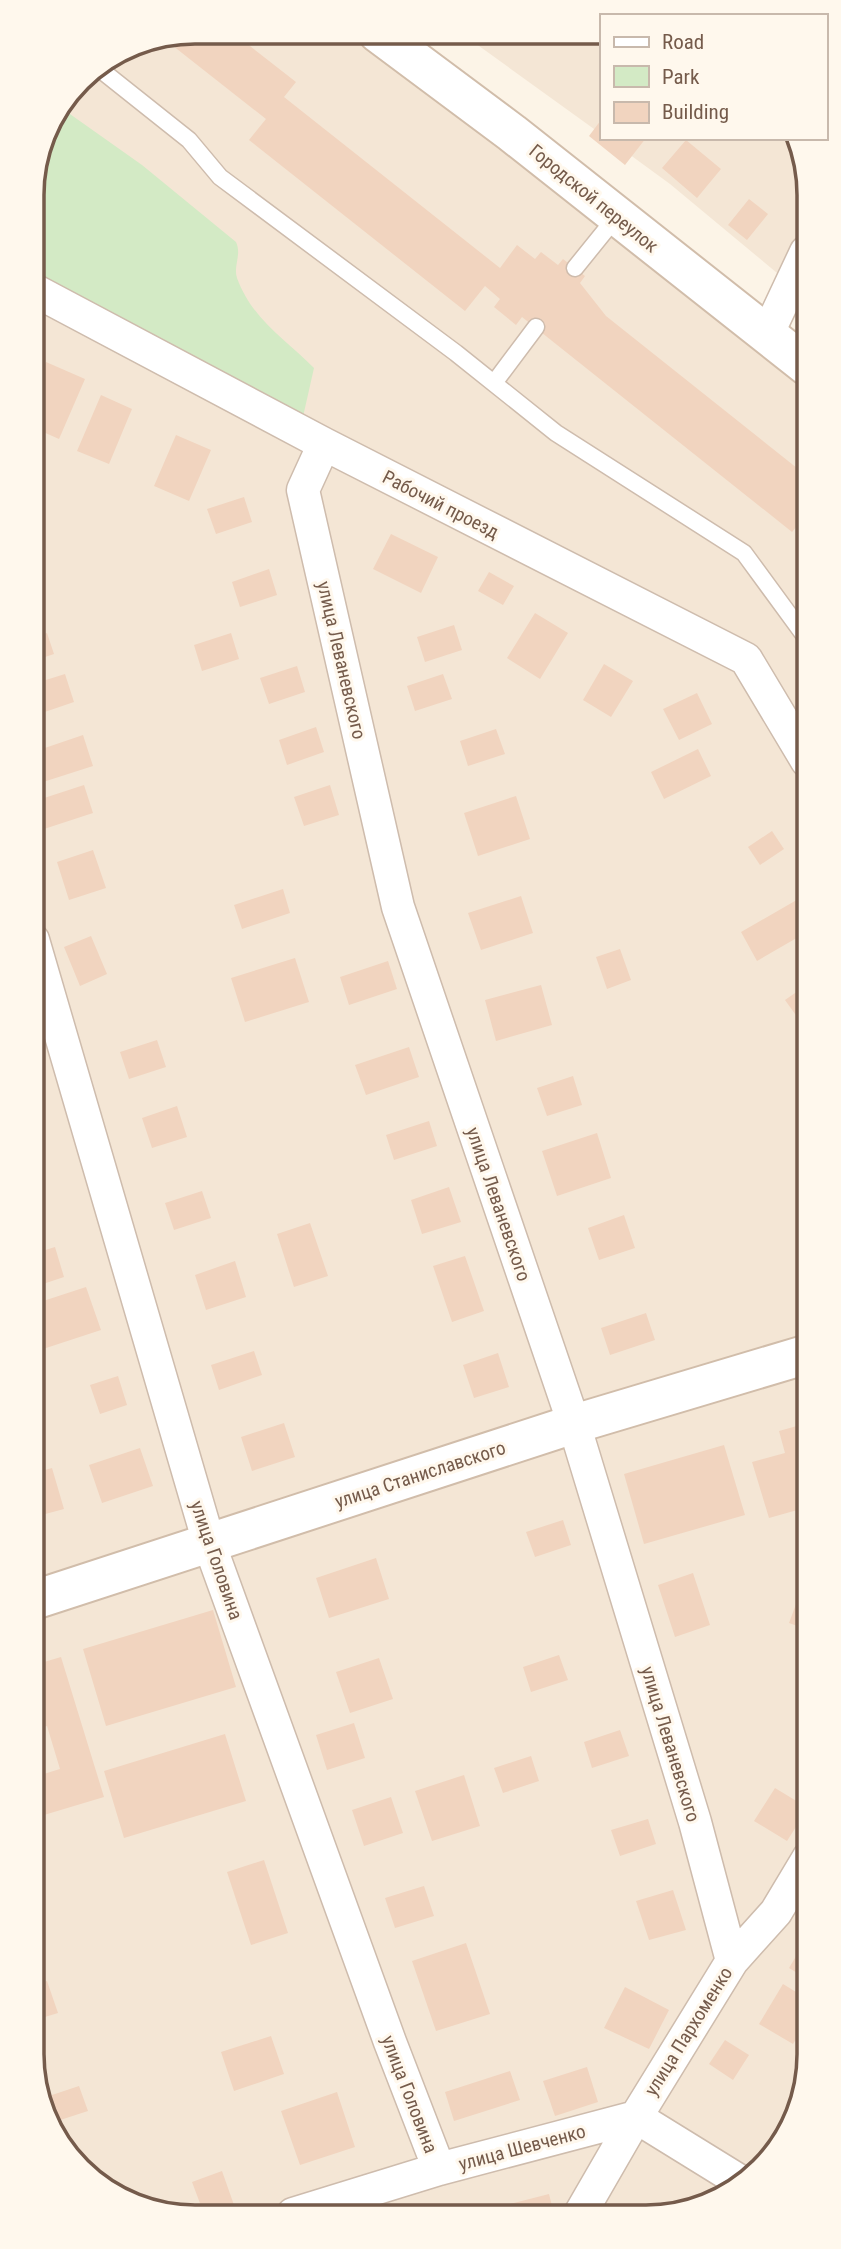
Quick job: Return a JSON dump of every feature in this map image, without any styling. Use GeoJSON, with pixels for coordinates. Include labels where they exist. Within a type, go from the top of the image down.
{"type":"FeatureCollection","features":[{"type":"Feature","properties":{"kind":"street","name":"Городской переулок"},"geometry":{"type":"LineString","coordinates":[[392,44],[797,358]]}},
{"type":"Feature","properties":{"kind":"street"},"geometry":{"type":"LineString","coordinates":[[766,335],[797,271]]}},
{"type":"Feature","properties":{"kind":"street","name":"Рабочий проезд"},"geometry":{"type":"LineString","coordinates":[[44,295],[324,444],[746,659],[797,744]]}},
{"type":"Feature","properties":{"kind":"street","name":"улица Леваневского"},"geometry":{"type":"LineString","coordinates":[[324,444],[303,490],[398,907],[574,1424],[695,1822],[732,1961]]}},
{"type":"Feature","properties":{"kind":"street","name":"улица Головина"},"geometry":{"type":"LineString","coordinates":[[44,978],[209,1543],[390,2042],[439,2169]]}},
{"type":"Feature","properties":{"kind":"street","name":"улица Станиславского"},"geometry":{"type":"LineString","coordinates":[[44,1597],[574,1424],[797,1357]]}},
{"type":"Feature","properties":{"kind":"street","name":"улица Пархоменко"},"geometry":{"type":"LineString","coordinates":[[585,2205],[636,2116],[732,1961],[776,1912],[797,1877]]}},
{"type":"Feature","properties":{"kind":"street"},"geometry":{"type":"LineString","coordinates":[[636,2116],[734,2177]]}},
{"type":"Feature","properties":{"kind":"street","name":"улица Шевченко"},"geometry":{"type":"LineString","coordinates":[[322,2205],[439,2169],[636,2116]]}},
{"type":"Feature","properties":{"kind":"lane"},"geometry":{"type":"LineString","coordinates":[[105,73],[189,140],[220,177],[494,383],[556,433],[744,553],[797,625]]}},
{"type":"Feature","properties":{"kind":"lane"},"geometry":{"type":"LineString","coordinates":[[575,268],[617,216]]}},
{"type":"Feature","properties":{"kind":"lane"},"geometry":{"type":"LineString","coordinates":[[494,383],[536,327]]}},
{"type":"Feature","properties":{"kind":"shaded area"},"geometry":{"type":"Polygon","coordinates":[[[185,44],[373,44],[733,321],[797,377],[797,2064],[792,2094],[777,2130],[746,2168],[704,2194],[676,2202],[656,2205],[185,2205],[146,2197],[119,2185],[103,2174],[75,2146],[55,2112],[44,2064],[44,185],[52,146],[69,111],[95,81],[128,59],[146,52],[185,44]]]}},
{"type":"Feature","properties":{"kind":"shaded area"},"geometry":{"type":"Polygon","coordinates":[[[476,44],[600,44],[600,133],[476,44]]]}},
{"type":"Feature","properties":{"kind":"shaded area"},"geometry":{"type":"Polygon","coordinates":[[[610,140],[787,140],[796,175],[797,290],[670,184],[610,140]]]}},
{"type":"Feature","properties":{"kind":"green space"},"geometry":{"type":"Polygon","coordinates":[[[68,113],[142,165],[236,242],[237,278],[251,305],[270,327],[314,368],[300,430],[44,294],[44,185],[52,146],[68,113]]]}},
{"type":"Feature","properties":{"kind":"building"},"geometry":{"type":"Polygon","coordinates":[[[247,44],[296,82],[284,97],[500,268],[517,245],[535,259],[541,252],[558,265],[563,259],[585,276],[580,283],[606,316],[797,468],[797,526],[792,532],[522,317],[516,325],[494,307],[500,299],[485,286],[465,311],[249,140],[266,119],[173,46],[247,44]]]}},
{"type":"Feature","properties":{"kind":"building"},"geometry":{"type":"Polygon","coordinates":[[[600,121],[600,140],[644,140],[625,165],[589,136],[600,121]]]}},
{"type":"Feature","properties":{"kind":"building"},"geometry":{"type":"Polygon","coordinates":[[[686,140],[721,169],[697,198],[662,168],[686,140]]]}},
{"type":"Feature","properties":{"kind":"building"},"geometry":{"type":"Polygon","coordinates":[[[749,199],[768,214],[747,240],[728,225],[749,199]]]}},
{"type":"Feature","properties":{"kind":"building"},"geometry":{"type":"Polygon","coordinates":[[[46,362],[85,379],[59,439],[44,432],[46,362]]]}},
{"type":"Feature","properties":{"kind":"building"},"geometry":{"type":"Polygon","coordinates":[[[101,395],[132,409],[109,464],[77,451],[101,395]]]}},
{"type":"Feature","properties":{"kind":"building"},"geometry":{"type":"Polygon","coordinates":[[[176,435],[211,450],[189,501],[154,486],[176,435]]]}},
{"type":"Feature","properties":{"kind":"building"},"geometry":{"type":"Polygon","coordinates":[[[244,497],[252,522],[216,534],[207,509],[244,497]]]}},
{"type":"Feature","properties":{"kind":"building"},"geometry":{"type":"Polygon","coordinates":[[[391,534],[438,557],[421,593],[373,569],[391,534]]]}},
{"type":"Feature","properties":{"kind":"building"},"geometry":{"type":"Polygon","coordinates":[[[269,569],[277,595],[240,607],[232,582],[269,569]]]}},
{"type":"Feature","properties":{"kind":"building"},"geometry":{"type":"Polygon","coordinates":[[[489,572],[514,586],[503,605],[478,591],[489,572]]]}},
{"type":"Feature","properties":{"kind":"building"},"geometry":{"type":"Polygon","coordinates":[[[535,613],[568,633],[540,679],[507,658],[535,613]]]}},
{"type":"Feature","properties":{"kind":"building"},"geometry":{"type":"Polygon","coordinates":[[[454,625],[462,650],[425,662],[417,637],[454,625]]]}},
{"type":"Feature","properties":{"kind":"building"},"geometry":{"type":"Polygon","coordinates":[[[47,633],[54,654],[44,657],[44,634],[47,633]]]}},
{"type":"Feature","properties":{"kind":"building"},"geometry":{"type":"Polygon","coordinates":[[[231,633],[239,659],[202,671],[194,645],[231,633]]]}},
{"type":"Feature","properties":{"kind":"building"},"geometry":{"type":"Polygon","coordinates":[[[604,664],[633,681],[611,717],[583,700],[604,664]]]}},
{"type":"Feature","properties":{"kind":"building"},"geometry":{"type":"Polygon","coordinates":[[[297,666],[305,692],[269,704],[260,678],[297,666]]]}},
{"type":"Feature","properties":{"kind":"building"},"geometry":{"type":"Polygon","coordinates":[[[65,674],[74,702],[44,712],[44,681],[65,674]]]}},
{"type":"Feature","properties":{"kind":"building"},"geometry":{"type":"Polygon","coordinates":[[[443,674],[452,699],[415,711],[407,686],[443,674]]]}},
{"type":"Feature","properties":{"kind":"building"},"geometry":{"type":"Polygon","coordinates":[[[697,693],[712,724],[679,740],[663,709],[697,693]]]}},
{"type":"Feature","properties":{"kind":"building"},"geometry":{"type":"Polygon","coordinates":[[[316,727],[324,752],[287,765],[279,740],[316,727]]]}},
{"type":"Feature","properties":{"kind":"building"},"geometry":{"type":"Polygon","coordinates":[[[496,729],[505,754],[468,766],[460,741],[496,729]]]}},
{"type":"Feature","properties":{"kind":"building"},"geometry":{"type":"Polygon","coordinates":[[[83,735],[93,766],[44,782],[44,748],[83,735]]]}},
{"type":"Feature","properties":{"kind":"building"},"geometry":{"type":"Polygon","coordinates":[[[698,749],[711,776],[664,799],[651,772],[698,749]]]}},
{"type":"Feature","properties":{"kind":"building"},"geometry":{"type":"Polygon","coordinates":[[[84,785],[93,813],[44,829],[44,798],[84,785]]]}},
{"type":"Feature","properties":{"kind":"building"},"geometry":{"type":"Polygon","coordinates":[[[330,785],[339,815],[304,826],[294,797],[330,785]]]}},
{"type":"Feature","properties":{"kind":"building"},"geometry":{"type":"Polygon","coordinates":[[[516,796],[530,839],[478,856],[464,813],[516,796]]]}},
{"type":"Feature","properties":{"kind":"building"},"geometry":{"type":"Polygon","coordinates":[[[772,831],[784,849],[760,865],[748,847],[772,831]]]}},
{"type":"Feature","properties":{"kind":"building"},"geometry":{"type":"Polygon","coordinates":[[[93,850],[106,888],[69,900],[57,862],[93,850]]]}},
{"type":"Feature","properties":{"kind":"building"},"geometry":{"type":"Polygon","coordinates":[[[283,889],[290,913],[242,929],[234,905],[283,889]]]}},
{"type":"Feature","properties":{"kind":"building"},"geometry":{"type":"Polygon","coordinates":[[[521,896],[533,933],[481,950],[468,913],[521,896]]]}},
{"type":"Feature","properties":{"kind":"building"},"geometry":{"type":"Polygon","coordinates":[[[797,900],[797,938],[757,961],[741,932],[797,900]]]}},
{"type":"Feature","properties":{"kind":"building"},"geometry":{"type":"Polygon","coordinates":[[[91,936],[107,974],[80,986],[64,947],[91,936]]]}},
{"type":"Feature","properties":{"kind":"building"},"geometry":{"type":"Polygon","coordinates":[[[620,949],[631,980],[607,989],[596,957],[620,949]]]}},
{"type":"Feature","properties":{"kind":"building"},"geometry":{"type":"Polygon","coordinates":[[[295,958],[309,1002],[245,1022],[231,978],[295,958]]]}},
{"type":"Feature","properties":{"kind":"building"},"geometry":{"type":"Polygon","coordinates":[[[388,961],[397,989],[349,1005],[340,977],[388,961]]]}},
{"type":"Feature","properties":{"kind":"building"},"geometry":{"type":"Polygon","coordinates":[[[541,985],[552,1025],[496,1041],[485,1000],[541,985]]]}},
{"type":"Feature","properties":{"kind":"building"},"geometry":{"type":"Polygon","coordinates":[[[797,992],[797,1017],[785,1000],[797,992]]]}},
{"type":"Feature","properties":{"kind":"building"},"geometry":{"type":"Polygon","coordinates":[[[157,1040],[166,1067],[129,1079],[120,1052],[157,1040]]]}},
{"type":"Feature","properties":{"kind":"building"},"geometry":{"type":"Polygon","coordinates":[[[409,1047],[419,1077],[366,1095],[355,1065],[409,1047]]]}},
{"type":"Feature","properties":{"kind":"building"},"geometry":{"type":"Polygon","coordinates":[[[573,1076],[582,1105],[547,1116],[537,1088],[573,1076]]]}},
{"type":"Feature","properties":{"kind":"building"},"geometry":{"type":"Polygon","coordinates":[[[177,1106],[187,1137],[152,1148],[142,1118],[177,1106]]]}},
{"type":"Feature","properties":{"kind":"building"},"geometry":{"type":"Polygon","coordinates":[[[429,1121],[437,1146],[394,1160],[386,1135],[429,1121]]]}},
{"type":"Feature","properties":{"kind":"building"},"geometry":{"type":"Polygon","coordinates":[[[597,1133],[611,1178],[557,1196],[542,1151],[597,1133]]]}},
{"type":"Feature","properties":{"kind":"building"},"geometry":{"type":"Polygon","coordinates":[[[449,1187],[461,1222],[422,1234],[411,1200],[449,1187]]]}},
{"type":"Feature","properties":{"kind":"building"},"geometry":{"type":"Polygon","coordinates":[[[202,1191],[211,1218],[174,1230],[165,1203],[202,1191]]]}},
{"type":"Feature","properties":{"kind":"building"},"geometry":{"type":"Polygon","coordinates":[[[624,1215],[635,1248],[599,1260],[588,1228],[624,1215]]]}},
{"type":"Feature","properties":{"kind":"building"},"geometry":{"type":"Polygon","coordinates":[[[310,1223],[328,1276],[294,1287],[277,1234],[310,1223]]]}},
{"type":"Feature","properties":{"kind":"building"},"geometry":{"type":"Polygon","coordinates":[[[55,1247],[64,1277],[44,1284],[44,1250],[55,1247]]]}},
{"type":"Feature","properties":{"kind":"building"},"geometry":{"type":"Polygon","coordinates":[[[465,1256],[484,1311],[452,1322],[433,1266],[465,1256]]]}},
{"type":"Feature","properties":{"kind":"building"},"geometry":{"type":"Polygon","coordinates":[[[235,1261],[246,1297],[206,1310],[195,1275],[235,1261]]]}},
{"type":"Feature","properties":{"kind":"building"},"geometry":{"type":"Polygon","coordinates":[[[86,1287],[101,1330],[44,1349],[44,1301],[86,1287]]]}},
{"type":"Feature","properties":{"kind":"building"},"geometry":{"type":"Polygon","coordinates":[[[646,1313],[655,1340],[610,1355],[601,1328],[646,1313]]]}},
{"type":"Feature","properties":{"kind":"building"},"geometry":{"type":"Polygon","coordinates":[[[254,1351],[262,1375],[219,1390],[211,1365],[254,1351]]]}},
{"type":"Feature","properties":{"kind":"building"},"geometry":{"type":"Polygon","coordinates":[[[498,1353],[509,1387],[474,1398],[463,1365],[498,1353]]]}},
{"type":"Feature","properties":{"kind":"building"},"geometry":{"type":"Polygon","coordinates":[[[118,1376],[127,1405],[100,1414],[90,1385],[118,1376]]]}},
{"type":"Feature","properties":{"kind":"building"},"geometry":{"type":"Polygon","coordinates":[[[284,1423],[295,1457],[252,1471],[241,1437],[284,1423]]]}},
{"type":"Feature","properties":{"kind":"building"},"geometry":{"type":"Polygon","coordinates":[[[797,1426],[797,1510],[769,1518],[752,1462],[785,1453],[779,1431],[797,1426]]]}},
{"type":"Feature","properties":{"kind":"building"},"geometry":{"type":"Polygon","coordinates":[[[724,1445],[745,1515],[644,1544],[624,1474],[724,1445]]]}},
{"type":"Feature","properties":{"kind":"building"},"geometry":{"type":"Polygon","coordinates":[[[140,1448],[153,1486],[102,1503],[89,1465],[140,1448]]]}},
{"type":"Feature","properties":{"kind":"building"},"geometry":{"type":"Polygon","coordinates":[[[52,1468],[64,1509],[44,1514],[44,1470],[52,1468]]]}},
{"type":"Feature","properties":{"kind":"building"},"geometry":{"type":"Polygon","coordinates":[[[563,1520],[571,1545],[535,1557],[526,1532],[563,1520]]]}},
{"type":"Feature","properties":{"kind":"building"},"geometry":{"type":"Polygon","coordinates":[[[376,1558],[389,1599],[329,1618],[316,1578],[376,1558]]]}},
{"type":"Feature","properties":{"kind":"building"},"geometry":{"type":"Polygon","coordinates":[[[693,1573],[710,1625],[675,1637],[658,1585],[693,1573]]]}},
{"type":"Feature","properties":{"kind":"building"},"geometry":{"type":"Polygon","coordinates":[[[797,1602],[797,1626],[789,1623],[797,1602]]]}},
{"type":"Feature","properties":{"kind":"building"},"geometry":{"type":"Polygon","coordinates":[[[213,1610],[236,1687],[106,1726],[83,1649],[213,1610]]]}},
{"type":"Feature","properties":{"kind":"building"},"geometry":{"type":"Polygon","coordinates":[[[559,1655],[568,1680],[531,1692],[523,1667],[559,1655]]]}},
{"type":"Feature","properties":{"kind":"building"},"geometry":{"type":"Polygon","coordinates":[[[61,1657],[104,1797],[44,1815],[44,1774],[60,1769],[47,1726],[44,1727],[44,1662],[61,1657]]]}},
{"type":"Feature","properties":{"kind":"building"},"geometry":{"type":"Polygon","coordinates":[[[379,1658],[393,1699],[350,1713],[336,1672],[379,1658]]]}},
{"type":"Feature","properties":{"kind":"building"},"geometry":{"type":"Polygon","coordinates":[[[354,1723],[365,1758],[327,1770],[316,1735],[354,1723]]]}},
{"type":"Feature","properties":{"kind":"building"},"geometry":{"type":"Polygon","coordinates":[[[620,1730],[629,1756],[592,1768],[584,1742],[620,1730]]]}},
{"type":"Feature","properties":{"kind":"building"},"geometry":{"type":"Polygon","coordinates":[[[225,1734],[246,1801],[124,1838],[104,1771],[225,1734]]]}},
{"type":"Feature","properties":{"kind":"building"},"geometry":{"type":"Polygon","coordinates":[[[531,1756],[539,1781],[503,1793],[494,1768],[531,1756]]]}},
{"type":"Feature","properties":{"kind":"building"},"geometry":{"type":"Polygon","coordinates":[[[464,1775],[480,1826],[432,1841],[415,1791],[464,1775]]]}},
{"type":"Feature","properties":{"kind":"building"},"geometry":{"type":"Polygon","coordinates":[[[775,1788],[797,1801],[797,1825],[787,1841],[754,1821],[775,1788]]]}},
{"type":"Feature","properties":{"kind":"building"},"geometry":{"type":"Polygon","coordinates":[[[391,1797],[403,1833],[364,1846],[352,1810],[391,1797]]]}},
{"type":"Feature","properties":{"kind":"building"},"geometry":{"type":"Polygon","coordinates":[[[648,1819],[656,1844],[620,1856],[611,1830],[648,1819]]]}},
{"type":"Feature","properties":{"kind":"building"},"geometry":{"type":"Polygon","coordinates":[[[264,1860],[288,1933],[251,1945],[227,1872],[264,1860]]]}},
{"type":"Feature","properties":{"kind":"building"},"geometry":{"type":"Polygon","coordinates":[[[424,1886],[434,1916],[395,1928],[385,1898],[424,1886]]]}},
{"type":"Feature","properties":{"kind":"building"},"geometry":{"type":"Polygon","coordinates":[[[673,1890],[686,1930],[649,1940],[636,1901],[673,1890]]]}},
{"type":"Feature","properties":{"kind":"building"},"geometry":{"type":"Polygon","coordinates":[[[466,1943],[490,2014],[436,2031],[412,1961],[466,1943]]]}},
{"type":"Feature","properties":{"kind":"building"},"geometry":{"type":"Polygon","coordinates":[[[797,1955],[797,1973],[789,1968],[797,1955]]]}},
{"type":"Feature","properties":{"kind":"building"},"geometry":{"type":"Polygon","coordinates":[[[47,1981],[58,2013],[44,2017],[44,1982],[47,1981]]]}},
{"type":"Feature","properties":{"kind":"building"},"geometry":{"type":"Polygon","coordinates":[[[783,1984],[797,1993],[797,2038],[793,2044],[759,2024],[783,1984]]]}},
{"type":"Feature","properties":{"kind":"building"},"geometry":{"type":"Polygon","coordinates":[[[625,1987],[669,2010],[649,2049],[604,2028],[625,1987]]]}},
{"type":"Feature","properties":{"kind":"building"},"geometry":{"type":"Polygon","coordinates":[[[271,2036],[284,2074],[234,2091],[221,2052],[271,2036]]]}},
{"type":"Feature","properties":{"kind":"building"},"geometry":{"type":"Polygon","coordinates":[[[725,2040],[749,2055],[733,2080],[709,2064],[725,2040]]]}},
{"type":"Feature","properties":{"kind":"building"},"geometry":{"type":"Polygon","coordinates":[[[587,2067],[598,2102],[555,2116],[543,2081],[587,2067]]]}},
{"type":"Feature","properties":{"kind":"building"},"geometry":{"type":"Polygon","coordinates":[[[510,2071],[520,2100],[454,2121],[445,2092],[510,2071]]]}},
{"type":"Feature","properties":{"kind":"building"},"geometry":{"type":"Polygon","coordinates":[[[79,2086],[88,2111],[59,2120],[50,2096],[79,2086]]]}},
{"type":"Feature","properties":{"kind":"building"},"geometry":{"type":"Polygon","coordinates":[[[337,2092],[355,2147],[300,2165],[281,2111],[337,2092]]]}},
{"type":"Feature","properties":{"kind":"building"},"geometry":{"type":"Polygon","coordinates":[[[222,2171],[234,2205],[201,2205],[192,2182],[222,2171]]]}},
{"type":"Feature","properties":{"kind":"building"},"geometry":{"type":"Polygon","coordinates":[[[549,2194],[552,2205],[510,2205],[549,2194]]]}}]}
